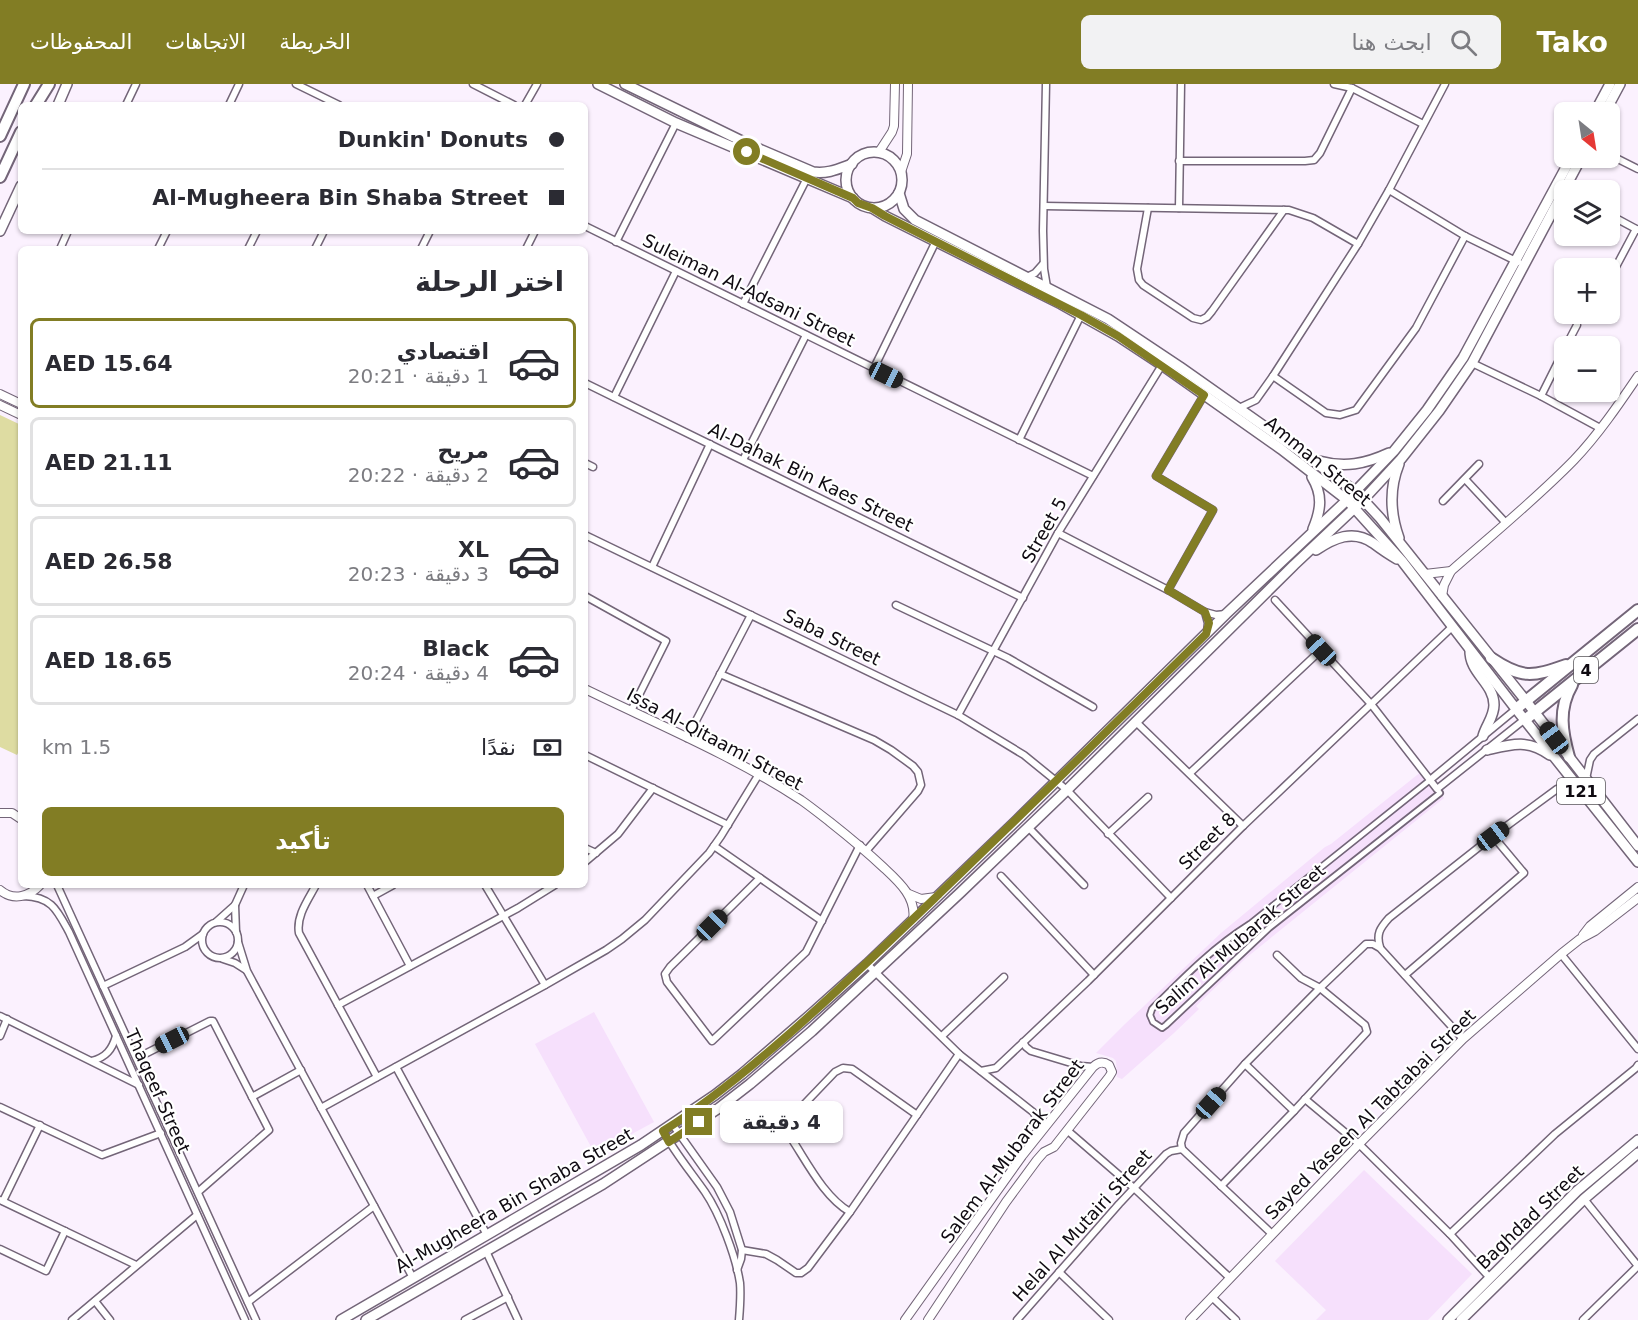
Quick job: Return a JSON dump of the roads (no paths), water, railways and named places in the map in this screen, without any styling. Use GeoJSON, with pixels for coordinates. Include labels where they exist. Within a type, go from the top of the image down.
{"type":"FeatureCollection","features":[{"type":"Feature","properties":{"kind":"highway"},"geometry":{"type":"LineString","coordinates":[[0,136],[24,84]]}},
{"type":"Feature","properties":{"kind":"highway"},"geometry":{"type":"LineString","coordinates":[[36,102],[44,84]]}},
{"type":"Feature","properties":{"kind":"highway"},"geometry":{"type":"LineString","coordinates":[[37,102],[50,84]]}},
{"type":"Feature","properties":{"kind":"highway"},"geometry":{"type":"LineString","coordinates":[[0,177],[18,138]]}},
{"type":"Feature","properties":{"kind":"highway","name":"4"},"geometry":{"type":"LineString","coordinates":[[1516,709],[1638,610]]}},
{"type":"Feature","properties":{"kind":"highway"},"geometry":{"type":"LineString","coordinates":[[1622,622],[1635,632]]}},
{"type":"Feature","properties":{"kind":"highway","name":"4"},"geometry":{"type":"LineString","coordinates":[[1530,716],[1635,632]]}},
{"type":"Feature","properties":{"kind":"highway"},"geometry":{"type":"LineString","coordinates":[[1491,658],[1509,669],[1528,674],[1548,672],[1575,661]]}},
{"type":"Feature","properties":{"kind":"highway"},"geometry":{"type":"LineString","coordinates":[[1569,757],[1562,732],[1562,716],[1567,695],[1575,679]]}},
{"type":"Feature","properties":{"kind":"main road"},"geometry":{"type":"LineString","coordinates":[[59,102],[67,84]]}},
{"type":"Feature","properties":{"kind":"main road","name":"121"},"geometry":{"type":"LineString","coordinates":[[598,84],[676,123],[872,208]]}},
{"type":"Feature","properties":{"kind":"main road"},"geometry":{"type":"LineString","coordinates":[[625,84],[752,146],[813,172],[835,171],[873,152],[885,154],[895,161],[901,172],[902,183],[895,199],[885,206],[872,208]]}},
{"type":"Feature","properties":{"kind":"main road"},"geometry":{"type":"LineString","coordinates":[[1601,102],[1612,84]]}},
{"type":"Feature","properties":{"kind":"main road"},"geometry":{"type":"LineString","coordinates":[[1608,102],[1612,84]]}},
{"type":"Feature","properties":{"kind":"main road"},"geometry":{"type":"LineString","coordinates":[[852,164],[846,181],[853,198]]}},
{"type":"Feature","properties":{"kind":"main road","name":"Al-Mugheera Bin Shaba Street"},"geometry":{"type":"LineString","coordinates":[[366,1320],[603,1184],[719,1108],[812,1031],[1067,790],[1294,565],[1363,500],[1398,455],[1463,358],[1565,168]]}},
{"type":"Feature","properties":{"kind":"main road"},"geometry":{"type":"LineString","coordinates":[[0,231],[18,192]]}},
{"type":"Feature","properties":{"kind":"main road","name":"Amman Street"},"geometry":{"type":"LineString","coordinates":[[899,193],[904,209],[915,220],[1108,319],[1255,419],[1355,491],[1380,518],[1526,701],[1530,716],[1557,760],[1638,862]]}},
{"type":"Feature","properties":{"kind":"main road","name":"Amman Street"},"geometry":{"type":"LineString","coordinates":[[872,208],[1118,336],[1204,395],[1347,500],[1402,561],[1516,709],[1530,716],[1569,757],[1638,846]]}},
{"type":"Feature","properties":{"kind":"main road","name":"Al-Mugheera Bin Shaba Street"},"geometry":{"type":"LineString","coordinates":[[340,1320],[673,1125],[742,1074],[867,964],[1312,531],[1398,455],[1439,411],[1472,363],[1554,210]]}},
{"type":"Feature","properties":{"kind":"main road"},"geometry":{"type":"LineString","coordinates":[[1312,460],[1328,464],[1350,465],[1398,455],[1392,502],[1393,519],[1402,546]]}},
{"type":"Feature","properties":{"kind":"main road"},"geometry":{"type":"LineString","coordinates":[[1310,472],[1321,499],[1320,512],[1312,531]]}},
{"type":"Feature","properties":{"kind":"main road"},"geometry":{"type":"LineString","coordinates":[[1294,565],[1330,541],[1346,536],[1358,536],[1368,540],[1402,561]]}},
{"type":"Feature","properties":{"kind":"main road"},"geometry":{"type":"LineString","coordinates":[[1470,650],[1472,663],[1490,690],[1494,702],[1493,714],[1483,736]]}},
{"type":"Feature","properties":{"kind":"main road"},"geometry":{"type":"LineString","coordinates":[[1483,753],[1508,744],[1524,744],[1538,748],[1557,760]]}},
{"type":"Feature","properties":{"kind":"main road","name":"Baghdad Street"},"geometry":{"type":"LineString","coordinates":[[1448,1320],[1577,1191],[1638,1140]]}},
{"type":"Feature","properties":{"kind":"main road","name":"Baghdad Street"},"geometry":{"type":"LineString","coordinates":[[1461,1320],[1584,1199],[1638,1153]]}},
{"type":"Feature","properties":{"kind":"street"},"geometry":{"type":"LineString","coordinates":[[127,102],[136,84]]}},
{"type":"Feature","properties":{"kind":"street"},"geometry":{"type":"LineString","coordinates":[[230,102],[239,84]]}},
{"type":"Feature","properties":{"kind":"street"},"geometry":{"type":"LineString","coordinates":[[296,84],[310,87],[334,102]]}},
{"type":"Feature","properties":{"kind":"street"},"geometry":{"type":"LineString","coordinates":[[473,84],[508,102]]}},
{"type":"Feature","properties":{"kind":"street"},"geometry":{"type":"LineString","coordinates":[[527,102],[537,84]]}},
{"type":"Feature","properties":{"kind":"street"},"geometry":{"type":"LineString","coordinates":[[879,152],[894,126],[895,84]]}},
{"type":"Feature","properties":{"kind":"street"},"geometry":{"type":"LineString","coordinates":[[901,172],[907,154],[908,84]]}},
{"type":"Feature","properties":{"kind":"street"},"geometry":{"type":"LineString","coordinates":[[1046,84],[1043,263],[1047,287]]}},
{"type":"Feature","properties":{"kind":"street"},"geometry":{"type":"LineString","coordinates":[[1179,208],[1181,84]]}},
{"type":"Feature","properties":{"kind":"street"},"geometry":{"type":"LineString","coordinates":[[1334,84],[1352,88],[1423,124]]}},
{"type":"Feature","properties":{"kind":"street"},"geometry":{"type":"LineString","coordinates":[[1239,408],[1256,400],[1358,244],[1444,84]]}},
{"type":"Feature","properties":{"kind":"street"},"geometry":{"type":"LineString","coordinates":[[1179,161],[1311,161],[1320,153],[1352,88]]}},
{"type":"Feature","properties":{"kind":"street"},"geometry":{"type":"LineString","coordinates":[[616,242],[676,123]]}},
{"type":"Feature","properties":{"kind":"street"},"geometry":{"type":"LineString","coordinates":[[1620,160],[1638,169]]}},
{"type":"Feature","properties":{"kind":"street"},"geometry":{"type":"LineString","coordinates":[[743,304],[807,178]]}},
{"type":"Feature","properties":{"kind":"street"},"geometry":{"type":"LineString","coordinates":[[1389,190],[1465,236],[1524,265]]}},
{"type":"Feature","properties":{"kind":"street"},"geometry":{"type":"LineString","coordinates":[[1044,206],[1284,210],[1313,218],[1358,244]]}},
{"type":"Feature","properties":{"kind":"street"},"geometry":{"type":"LineString","coordinates":[[1148,208],[1137,270],[1139,280],[1143,285],[1200,320],[1210,314],[1284,210]]}},
{"type":"Feature","properties":{"kind":"street"},"geometry":{"type":"LineString","coordinates":[[1620,221],[1637,230],[1620,260]]}},
{"type":"Feature","properties":{"kind":"street","name":"Suleiman Al-Adsani Street"},"geometry":{"type":"LineString","coordinates":[[588,228],[1093,476]]}},
{"type":"Feature","properties":{"kind":"street"},"geometry":{"type":"LineString","coordinates":[[1273,376],[1326,413],[1340,415],[1356,410],[1416,328],[1465,236]]}},
{"type":"Feature","properties":{"kind":"street"},"geometry":{"type":"LineString","coordinates":[[874,368],[936,241]]}},
{"type":"Feature","properties":{"kind":"street"},"geometry":{"type":"LineString","coordinates":[[1028,277],[1035,273],[1043,263]]}},
{"type":"Feature","properties":{"kind":"street"},"geometry":{"type":"LineString","coordinates":[[614,397],[676,271]]}},
{"type":"Feature","properties":{"kind":"street"},"geometry":{"type":"LineString","coordinates":[[1019,440],[1081,315]]}},
{"type":"Feature","properties":{"kind":"street"},"geometry":{"type":"LineString","coordinates":[[1571,336],[1577,325]]}},
{"type":"Feature","properties":{"kind":"street"},"geometry":{"type":"LineString","coordinates":[[744,460],[806,335]]}},
{"type":"Feature","properties":{"kind":"street"},"geometry":{"type":"LineString","coordinates":[[1472,363],[1541,396],[1600,428]]}},
{"type":"Feature","properties":{"kind":"street","name":"Street 5"},"geometry":{"type":"LineString","coordinates":[[958,714],[1058,533],[1161,365]]}},
{"type":"Feature","properties":{"kind":"street"},"geometry":{"type":"LineString","coordinates":[[1541,396],[1554,370]]}},
{"type":"Feature","properties":{"kind":"street"},"geometry":{"type":"LineString","coordinates":[[1443,596],[1444,585],[1451,571],[1568,466],[1600,428],[1638,376]]}},
{"type":"Feature","properties":{"kind":"street","name":"Al-Dahak Bin Kaes Street"},"geometry":{"type":"LineString","coordinates":[[588,384],[1023,597]]}},
{"type":"Feature","properties":{"kind":"street"},"geometry":{"type":"LineString","coordinates":[[0,394],[18,403]]}},
{"type":"Feature","properties":{"kind":"street"},"geometry":{"type":"LineString","coordinates":[[1168,590],[1213,510],[1156,476],[1204,395]]}},
{"type":"Feature","properties":{"kind":"street"},"geometry":{"type":"LineString","coordinates":[[1255,419],[1256,400]]}},
{"type":"Feature","properties":{"kind":"street"},"geometry":{"type":"LineString","coordinates":[[0,405],[18,414]]}},
{"type":"Feature","properties":{"kind":"street"},"geometry":{"type":"LineString","coordinates":[[652,567],[710,444]]}},
{"type":"Feature","properties":{"kind":"street"},"geometry":{"type":"LineString","coordinates":[[588,464],[593,467]]}},
{"type":"Feature","properties":{"kind":"street"},"geometry":{"type":"LineString","coordinates":[[1443,501],[1479,465]]}},
{"type":"Feature","properties":{"kind":"street"},"geometry":{"type":"LineString","coordinates":[[1465,479],[1506,523]]}},
{"type":"Feature","properties":{"kind":"street"},"geometry":{"type":"LineString","coordinates":[[1058,533],[1168,590],[1205,612],[1215,615],[1226,614]]}},
{"type":"Feature","properties":{"kind":"street","name":"Saba Street"},"geometry":{"type":"LineString","coordinates":[[588,536],[958,714],[1024,755],[1057,781]]}},
{"type":"Feature","properties":{"kind":"street"},"geometry":{"type":"LineString","coordinates":[[1425,574],[1451,571]]}},
{"type":"Feature","properties":{"kind":"street"},"geometry":{"type":"LineString","coordinates":[[588,598],[666,641],[631,711]]}},
{"type":"Feature","properties":{"kind":"street"},"geometry":{"type":"LineString","coordinates":[[1275,600],[1371,704],[1437,789]]}},
{"type":"Feature","properties":{"kind":"street"},"geometry":{"type":"LineString","coordinates":[[896,605],[1037,674],[1093,707]]}},
{"type":"Feature","properties":{"kind":"street"},"geometry":{"type":"LineString","coordinates":[[1205,612],[1209,623],[1206,634]]}},
{"type":"Feature","properties":{"kind":"street"},"geometry":{"type":"LineString","coordinates":[[687,738],[751,615]]}},
{"type":"Feature","properties":{"kind":"street","name":"Street 8"},"geometry":{"type":"LineString","coordinates":[[981,1071],[996,1068],[1094,975],[1243,826],[1452,627]]}},
{"type":"Feature","properties":{"kind":"street"},"geometry":{"type":"LineString","coordinates":[[1190,773],[1321,650]]}},
{"type":"Feature","properties":{"kind":"street"},"geometry":{"type":"LineString","coordinates":[[720,674],[874,740],[914,766],[920,778],[921,785],[918,791],[863,848],[802,956],[712,1041],[667,982],[665,975],[670,967],[759,878]]}},
{"type":"Feature","properties":{"kind":"street","name":"Issa Al-Qitaami Street"},"geometry":{"type":"LineString","coordinates":[[588,690],[759,774],[803,801],[863,848],[908,894]]}},
{"type":"Feature","properties":{"kind":"street","name":"Salim Al-Mubarak Street"},"geometry":{"type":"LineString","coordinates":[[1516,709],[1250,924],[1210,952],[1152,1008],[1150,1015],[1153,1022],[1162,1028],[1166,1025],[1269,928],[1440,793],[1437,789],[1530,716]]}},
{"type":"Feature","properties":{"kind":"street"},"geometry":{"type":"LineString","coordinates":[[1586,780],[1590,759],[1638,719]]}},
{"type":"Feature","properties":{"kind":"street"},"geometry":{"type":"LineString","coordinates":[[1135,721],[1243,826]]}},
{"type":"Feature","properties":{"kind":"street"},"geometry":{"type":"LineString","coordinates":[[1471,746],[1480,746],[1483,753]]}},
{"type":"Feature","properties":{"kind":"street"},"geometry":{"type":"LineString","coordinates":[[588,756],[728,825]]}},
{"type":"Feature","properties":{"kind":"street"},"geometry":{"type":"LineString","coordinates":[[321,1108],[545,985],[606,950],[630,933],[714,846],[759,774]]}},
{"type":"Feature","properties":{"kind":"street"},"geometry":{"type":"LineString","coordinates":[[1057,781],[1171,898]]}},
{"type":"Feature","properties":{"kind":"street"},"geometry":{"type":"LineString","coordinates":[[1463,1039],[1380,948],[1377,940],[1380,928],[1389,918],[1549,793],[1568,787],[1580,789]]}},
{"type":"Feature","properties":{"kind":"street"},"geometry":{"type":"LineString","coordinates":[[588,860],[624,826],[652,788]]}},
{"type":"Feature","properties":{"kind":"street"},"geometry":{"type":"LineString","coordinates":[[1108,834],[1148,797]]}},
{"type":"Feature","properties":{"kind":"street"},"geometry":{"type":"LineString","coordinates":[[1028,827],[1084,885]]}},
{"type":"Feature","properties":{"kind":"street"},"geometry":{"type":"LineString","coordinates":[[1405,975],[1524,873],[1493,836]]}},
{"type":"Feature","properties":{"kind":"street"},"geometry":{"type":"LineString","coordinates":[[714,846],[822,921]]}},
{"type":"Feature","properties":{"kind":"street"},"geometry":{"type":"LineString","coordinates":[[588,849],[596,853]]}},
{"type":"Feature","properties":{"kind":"street"},"geometry":{"type":"LineString","coordinates":[[1001,876],[1094,975]]}},
{"type":"Feature","properties":{"kind":"street","name":"Sayed Yaseen Al Tabtabai Street"},"geometry":{"type":"LineString","coordinates":[[1580,939],[1590,926],[1638,887]]}},
{"type":"Feature","properties":{"kind":"street"},"geometry":{"type":"LineString","coordinates":[[0,901],[9,896],[24,896],[37,888]]}},
{"type":"Feature","properties":{"kind":"street","name":"Thaqeef Street"},"geometry":{"type":"LineString","coordinates":[[58,888],[256,1320]]}},
{"type":"Feature","properties":{"kind":"street"},"geometry":{"type":"LineString","coordinates":[[103,986],[185,946],[203,934],[235,905],[243,888]]}},
{"type":"Feature","properties":{"kind":"street"},"geometry":{"type":"LineString","coordinates":[[314,888],[300,917],[298,929],[377,1077]]}},
{"type":"Feature","properties":{"kind":"street"},"geometry":{"type":"LineString","coordinates":[[369,888],[410,966]]}},
{"type":"Feature","properties":{"kind":"street"},"geometry":{"type":"LineString","coordinates":[[373,896],[388,888]]}},
{"type":"Feature","properties":{"kind":"street"},"geometry":{"type":"LineString","coordinates":[[487,888],[545,985]]}},
{"type":"Feature","properties":{"kind":"street"},"geometry":{"type":"LineString","coordinates":[[338,1005],[504,916],[550,888]]}},
{"type":"Feature","properties":{"kind":"street"},"geometry":{"type":"LineString","coordinates":[[0,890],[9,896]]}},
{"type":"Feature","properties":{"kind":"street"},"geometry":{"type":"LineString","coordinates":[[908,894],[921,899],[936,897]]}},
{"type":"Feature","properties":{"kind":"street"},"geometry":{"type":"LineString","coordinates":[[908,894],[914,909],[913,920]]}},
{"type":"Feature","properties":{"kind":"street","name":"Thaqeef Street"},"geometry":{"type":"LineString","coordinates":[[24,896],[44,900],[57,911],[69,932],[245,1320]]}},
{"type":"Feature","properties":{"kind":"street","name":"Sayed Yaseen Al Tabtabai Street"},"geometry":{"type":"LineString","coordinates":[[1190,1320],[1463,1039],[1561,954],[1638,898]]}},
{"type":"Feature","properties":{"kind":"street"},"geometry":{"type":"LineString","coordinates":[[235,905],[236,933],[247,971],[413,1278]]}},
{"type":"Feature","properties":{"kind":"street"},"geometry":{"type":"LineString","coordinates":[[212,924],[217,922],[226,924],[236,933]]}},
{"type":"Feature","properties":{"kind":"street"},"geometry":{"type":"LineString","coordinates":[[203,934],[202,943],[205,951]]}},
{"type":"Feature","properties":{"kind":"street"},"geometry":{"type":"LineString","coordinates":[[223,958],[234,951],[238,942]]}},
{"type":"Feature","properties":{"kind":"street"},"geometry":{"type":"LineString","coordinates":[[1272,1234],[1182,1149],[1184,1133],[1245,1064],[1363,945],[1369,943],[1380,948]]}},
{"type":"Feature","properties":{"kind":"street"},"geometry":{"type":"LineString","coordinates":[[185,946],[195,947],[213,957],[223,958],[247,971]]}},
{"type":"Feature","properties":{"kind":"street"},"geometry":{"type":"LineString","coordinates":[[1561,954],[1638,1049]]}},
{"type":"Feature","properties":{"kind":"street"},"geometry":{"type":"LineString","coordinates":[[1221,1186],[1367,1032],[1365,1025],[1320,988],[1301,978],[1277,955]]}},
{"type":"Feature","properties":{"kind":"street"},"geometry":{"type":"LineString","coordinates":[[867,964],[959,1054],[1033,1112],[1038,1118],[1039,1125],[1031,1145]]}},
{"type":"Feature","properties":{"kind":"street"},"geometry":{"type":"LineString","coordinates":[[942,1036],[1004,977]]}},
{"type":"Feature","properties":{"kind":"street"},"geometry":{"type":"LineString","coordinates":[[0,1016],[139,1085]]}},
{"type":"Feature","properties":{"kind":"street"},"geometry":{"type":"LineString","coordinates":[[0,1036],[8,1019]]}},
{"type":"Feature","properties":{"kind":"street"},"geometry":{"type":"LineString","coordinates":[[137,1058],[213,1021],[269,1130],[198,1192]]}},
{"type":"Feature","properties":{"kind":"street"},"geometry":{"type":"LineString","coordinates":[[91,1061],[100,1059],[108,1053],[114,1045],[116,1036]]}},
{"type":"Feature","properties":{"kind":"street"},"geometry":{"type":"LineString","coordinates":[[1023,1042],[1032,1051],[1081,1066],[1093,1067]]}},
{"type":"Feature","properties":{"kind":"street"},"geometry":{"type":"LineString","coordinates":[[742,1250],[766,1254],[793,1272],[801,1273],[808,1268],[850,1212],[959,1054]]}},
{"type":"Feature","properties":{"kind":"street","name":"Salem Al-Mubarak Street"},"geometry":{"type":"LineString","coordinates":[[904,1320],[1031,1145],[1093,1067],[1098,1063],[1106,1063],[1111,1068],[1111,1075],[1068,1131],[1054,1147],[1044,1152],[1037,1160],[1006,1202],[928,1320]]}},
{"type":"Feature","properties":{"kind":"street"},"geometry":{"type":"LineString","coordinates":[[1245,1064],[1294,1111]]}},
{"type":"Feature","properties":{"kind":"street"},"geometry":{"type":"LineString","coordinates":[[1450,1234],[1555,1134],[1638,1065]]}},
{"type":"Feature","properties":{"kind":"street"},"geometry":{"type":"LineString","coordinates":[[396,1067],[488,1234]]}},
{"type":"Feature","properties":{"kind":"street"},"geometry":{"type":"LineString","coordinates":[[850,1212],[829,1195],[791,1138],[788,1128],[790,1119],[835,1072],[846,1068],[852,1069],[917,1115]]}},
{"type":"Feature","properties":{"kind":"street"},"geometry":{"type":"LineString","coordinates":[[252,1097],[301,1070]]}},
{"type":"Feature","properties":{"kind":"street"},"geometry":{"type":"LineString","coordinates":[[1305,1100],[1359,1144],[1450,1234],[1490,1278]]}},
{"type":"Feature","properties":{"kind":"street"},"geometry":{"type":"LineString","coordinates":[[0,1107],[102,1155],[161,1133]]}},
{"type":"Feature","properties":{"kind":"street"},"geometry":{"type":"LineString","coordinates":[[40,1125],[1,1201],[136,1265]]}},
{"type":"Feature","properties":{"kind":"street"},"geometry":{"type":"LineString","coordinates":[[673,1125],[724,1199],[742,1250],[737,1270]]}},
{"type":"Feature","properties":{"kind":"street"},"geometry":{"type":"LineString","coordinates":[[663,1131],[713,1204],[723,1228],[740,1283],[739,1320]]}},
{"type":"Feature","properties":{"kind":"street"},"geometry":{"type":"LineString","coordinates":[[1068,1131],[1134,1188],[1230,1278]]}},
{"type":"Feature","properties":{"kind":"street","name":"Helal Al Mutairi Street"},"geometry":{"type":"LineString","coordinates":[[1017,1320],[1166,1154],[1182,1149]]}},
{"type":"Feature","properties":{"kind":"street"},"geometry":{"type":"LineString","coordinates":[[1583,1320],[1638,1266],[1584,1199]]}},
{"type":"Feature","properties":{"kind":"street"},"geometry":{"type":"LineString","coordinates":[[248,1302],[374,1206]]}},
{"type":"Feature","properties":{"kind":"street"},"geometry":{"type":"LineString","coordinates":[[72,1320],[197,1215]]}},
{"type":"Feature","properties":{"kind":"street"},"geometry":{"type":"LineString","coordinates":[[0,1249],[46,1271],[65,1231]]}},
{"type":"Feature","properties":{"kind":"street"},"geometry":{"type":"LineString","coordinates":[[486,1251],[518,1320]]}},
{"type":"Feature","properties":{"kind":"street"},"geometry":{"type":"LineString","coordinates":[[1059,1272],[1109,1320]]}},
{"type":"Feature","properties":{"kind":"street"},"geometry":{"type":"LineString","coordinates":[[1212,1297],[1236,1320]]}},
{"type":"Feature","properties":{"kind":"street"},"geometry":{"type":"LineString","coordinates":[[465,1320],[508,1298]]}},
{"type":"Feature","properties":{"kind":"street"},"geometry":{"type":"LineString","coordinates":[[95,1301],[110,1320]]}}]}
